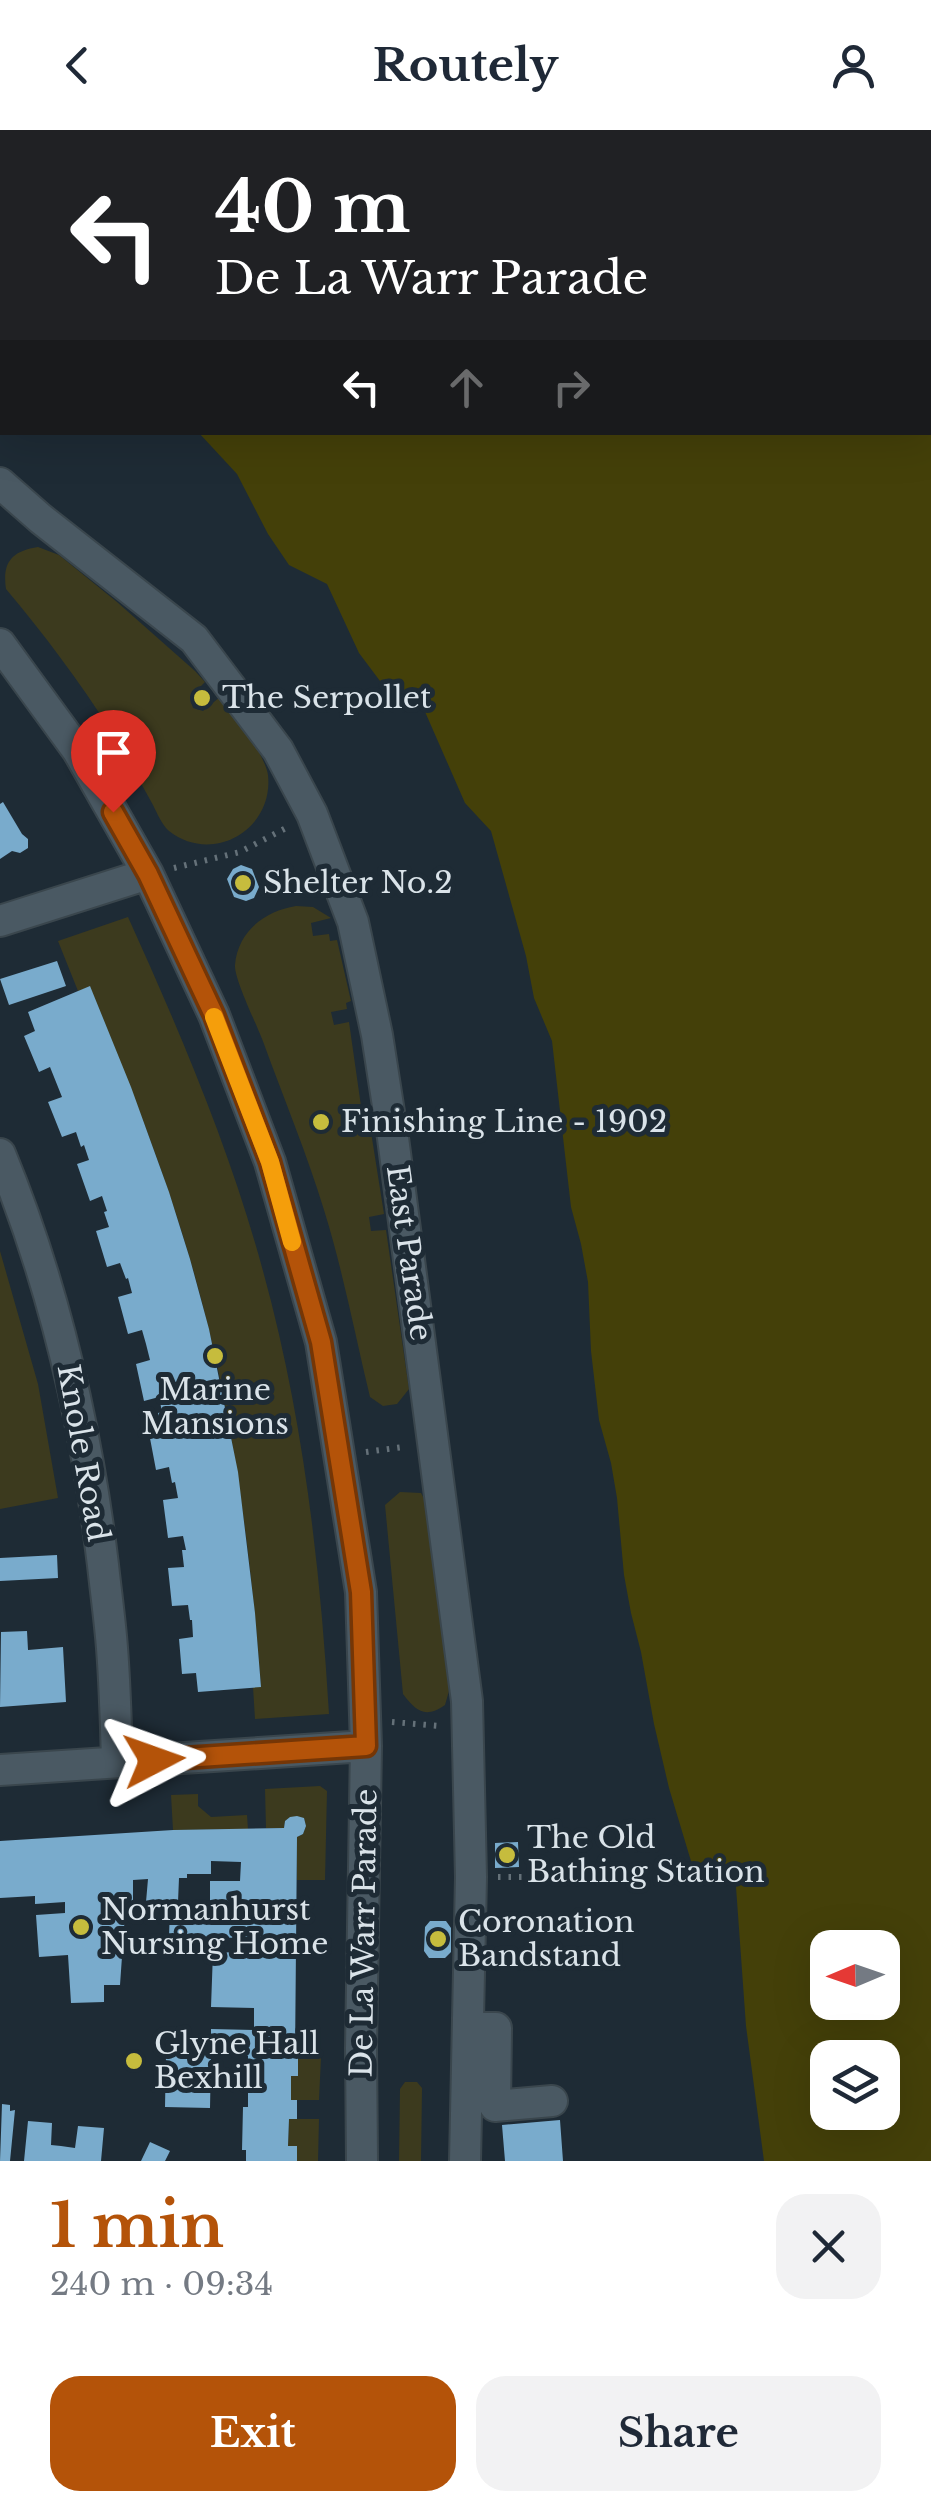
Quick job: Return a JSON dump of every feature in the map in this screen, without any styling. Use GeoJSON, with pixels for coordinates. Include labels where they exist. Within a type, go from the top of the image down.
{"type":"FeatureCollection","features":[{"type":"Feature","properties":{"kind":"street","name":"East Parade"},"geometry":{"type":"LineString","coordinates":[[0,482],[194,639],[278,750],[312,814],[353,922],[378,1035],[468,1701],[472,1877],[465,2161]]}},
{"type":"Feature","properties":{"kind":"street","name":"De La Warr Parade"},"geometry":{"type":"LineString","coordinates":[[0,644],[78,751],[148,874],[214,1015],[270,1162],[321,1342],[361,1592],[366,1733],[362,2161]]}},
{"type":"Feature","properties":{"kind":"street"},"geometry":{"type":"LineString","coordinates":[[0,921],[148,874]]}},
{"type":"Feature","properties":{"kind":"street","name":"Knole Road"},"geometry":{"type":"LineString","coordinates":[[0,1154],[7,1190],[54,1309],[84,1435],[112,1646],[117,1762]]}},
{"type":"Feature","properties":{"kind":"street"},"geometry":{"type":"LineString","coordinates":[[0,1770],[117,1762],[366,1733]]}},
{"type":"Feature","properties":{"kind":"street"},"geometry":{"type":"LineString","coordinates":[[469,2028],[496,2028],[495,2106],[552,2101]]}},
{"type":"Feature","properties":{"kind":"path"},"geometry":{"type":"LineString","coordinates":[[148,874],[240,852],[312,814]]}},
{"type":"Feature","properties":{"kind":"path"},"geometry":{"type":"LineString","coordinates":[[340,1456],[434,1442]]}},
{"type":"Feature","properties":{"kind":"path"},"geometry":{"type":"LineString","coordinates":[[366,1733],[469,1728]]}},
{"type":"Feature","properties":{"kind":"shaded area"},"geometry":{"type":"Polygon","coordinates":[[[201,435],[931,435],[931,2161],[764,2161],[746,2026],[735,1873],[697,1881],[654,1724],[624,1575],[611,1463],[599,1420],[588,1282],[571,1207],[552,1041],[534,998],[491,831],[465,803],[419,698],[383,685],[359,653],[327,584],[289,565],[237,474],[201,435]]]}},
{"type":"Feature","properties":{"kind":"shaded area"},"geometry":{"type":"Polygon","coordinates":[[[38,547],[59,555],[195,671],[205,682],[190,697],[193,708],[203,711],[220,697],[266,766],[267,795],[251,826],[221,843],[203,844],[186,841],[164,826],[99,712],[6,589],[11,559],[21,551],[38,547]]]}},
{"type":"Feature","properties":{"kind":"shaded area"},"geometry":{"type":"Polygon","coordinates":[[[296,906],[313,907],[331,918],[311,923],[313,936],[329,934],[330,941],[337,940],[351,1001],[346,1003],[347,1009],[331,1012],[334,1025],[349,1022],[362,1113],[348,1115],[350,1128],[364,1127],[365,1133],[371,1132],[384,1214],[369,1217],[371,1231],[386,1230],[409,1389],[397,1404],[383,1406],[370,1397],[324,1210],[236,972],[237,953],[247,933],[264,918],[296,906]]]}},
{"type":"Feature","properties":{"kind":"shaded area"},"geometry":{"type":"Polygon","coordinates":[[[128,917],[219,1136],[250,1225],[277,1326],[308,1491],[329,1714],[255,1719],[253,1687],[261,1686],[245,1524],[228,1417],[204,1311],[168,1190],[130,1088],[90,987],[78,991],[58,941],[128,917]]]}},
{"type":"Feature","properties":{"kind":"shaded area"},"geometry":{"type":"Polygon","coordinates":[[[0,1251],[38,1384],[58,1498],[0,1509],[0,1251]]]}},
{"type":"Feature","properties":{"kind":"shaded area"},"geometry":{"type":"Polygon","coordinates":[[[400,1492],[421,1493],[428,1506],[449,1691],[445,1705],[432,1712],[417,1709],[403,1694],[385,1505],[400,1492]]]}},
{"type":"Feature","properties":{"kind":"shaded area"},"geometry":{"type":"Polygon","coordinates":[[[320,1786],[327,1791],[325,1880],[297,1880],[297,1837],[306,1826],[304,1818],[290,1817],[284,1828],[266,1828],[265,1789],[320,1786]]]}},
{"type":"Feature","properties":{"kind":"shaded area"},"geometry":{"type":"Polygon","coordinates":[[[198,1794],[198,1806],[211,1817],[247,1815],[248,1829],[173,1830],[171,1795],[198,1794]]]}},
{"type":"Feature","properties":{"kind":"shaded area"},"geometry":{"type":"Polygon","coordinates":[[[298,2057],[321,2057],[319,2100],[291,2100],[291,2076],[298,2076],[298,2057]]]}},
{"type":"Feature","properties":{"kind":"shaded area"},"geometry":{"type":"Polygon","coordinates":[[[405,2082],[417,2082],[422,2088],[421,2161],[399,2161],[400,2089],[405,2082]]]}},
{"type":"Feature","properties":{"kind":"shaded area"},"geometry":{"type":"Polygon","coordinates":[[[289,2119],[319,2119],[318,2161],[297,2161],[297,2146],[288,2146],[289,2119]]]}},
{"type":"Feature","properties":{"kind":"building"},"geometry":{"type":"Polygon","coordinates":[[[3,802],[28,839],[28,848],[20,853],[12,851],[0,859],[0,804],[3,802]]]}},
{"type":"Feature","properties":{"kind":"building","name":"Shelter No.2"},"geometry":{"type":"Polygon","coordinates":[[[241,865],[252,869],[259,887],[254,898],[246,901],[234,897],[227,879],[241,865]]]}},
{"type":"Feature","properties":{"kind":"building"},"geometry":{"type":"Polygon","coordinates":[[[57,961],[66,986],[9,1005],[0,979],[57,961]]]}},
{"type":"Feature","properties":{"kind":"building"},"geometry":{"type":"Polygon","coordinates":[[[90,986],[169,1192],[209,1329],[238,1472],[261,1687],[198,1692],[196,1673],[182,1674],[179,1639],[193,1637],[192,1620],[188,1605],[172,1606],[168,1568],[184,1567],[182,1550],[186,1550],[183,1536],[168,1538],[163,1500],[178,1498],[169,1467],[156,1470],[149,1433],[161,1430],[158,1413],[162,1412],[159,1397],[144,1401],[136,1364],[150,1360],[142,1330],[128,1334],[118,1297],[132,1293],[128,1278],[120,1263],[107,1267],[96,1231],[109,1227],[104,1212],[107,1211],[102,1196],[90,1201],[77,1164],[89,1160],[84,1145],[81,1147],[76,1132],[62,1137],[48,1102],[62,1097],[50,1067],[39,1072],[24,1036],[35,1031],[28,1012],[90,986]]]}},
{"type":"Feature","properties":{"kind":"building"},"geometry":{"type":"Polygon","coordinates":[[[57,1555],[58,1578],[0,1581],[0,1558],[57,1555]]]}},
{"type":"Feature","properties":{"kind":"building"},"geometry":{"type":"Polygon","coordinates":[[[27,1631],[28,1650],[63,1647],[66,1702],[0,1707],[1,1632],[27,1631]]]}},
{"type":"Feature","properties":{"kind":"building"},"geometry":{"type":"Polygon","coordinates":[[[297,1816],[304,1818],[306,1826],[297,1837],[298,2076],[291,2076],[291,2100],[297,2100],[297,2119],[289,2119],[288,2146],[297,2146],[297,2161],[246,2161],[246,2150],[242,2150],[243,2107],[248,2107],[248,2056],[211,2055],[211,2029],[254,2030],[254,2008],[211,2007],[213,1952],[254,1953],[254,1938],[169,1937],[170,1907],[210,1907],[210,1881],[240,1881],[241,1862],[211,1861],[211,1874],[179,1878],[178,1902],[146,1902],[148,1879],[133,1880],[133,1901],[126,1900],[120,1985],[104,1985],[104,2002],[71,2003],[68,1955],[39,1957],[36,1915],[65,1913],[65,1902],[35,1904],[35,1896],[0,1898],[0,1841],[173,1830],[284,1828],[285,1821],[297,1816]]]}},
{"type":"Feature","properties":{"kind":"building","name":"The Old Bathing Station"},"geometry":{"type":"Polygon","coordinates":[[[518,1842],[519,1867],[495,1868],[495,1843],[518,1842]]]}},
{"type":"Feature","properties":{"kind":"building","name":"Coronation Bandstand"},"geometry":{"type":"Polygon","coordinates":[[[430,1921],[446,1921],[451,1928],[451,1952],[445,1958],[429,1958],[424,1951],[425,1927],[430,1921]]]}},
{"type":"Feature","properties":{"kind":"building"},"geometry":{"type":"Polygon","coordinates":[[[166,2053],[211,2055],[210,2108],[165,2107],[166,2053]]]}},
{"type":"Feature","properties":{"kind":"building","name":"Glyne Hall Bexhill"},"geometry":{"type":"Polygon","coordinates":[[[127,2054],[142,2054],[141,2069],[126,2069],[127,2054]]]}},
{"type":"Feature","properties":{"kind":"building"},"geometry":{"type":"Polygon","coordinates":[[[2,2104],[10,2105],[10,2111],[15,2110],[10,2161],[0,2161],[2,2104]]]}},
{"type":"Feature","properties":{"kind":"building"},"geometry":{"type":"Polygon","coordinates":[[[560,2120],[563,2161],[505,2161],[502,2125],[560,2120]]]}},
{"type":"Feature","properties":{"kind":"building"},"geometry":{"type":"Polygon","coordinates":[[[28,2121],[52,2123],[51,2145],[75,2148],[78,2126],[104,2128],[101,2161],[24,2161],[28,2121]]]}},
{"type":"Feature","properties":{"kind":"building"},"geometry":{"type":"Polygon","coordinates":[[[150,2142],[170,2151],[165,2161],[141,2161],[150,2142]]]}},
{"type":"Feature","properties":{"kind":"slow traffic"},"geometry":{"type":"LineString","coordinates":[[214,1017],[270,1162],[292,1242]]}},
{"type":"Feature","properties":{"kind":"place","name":"The Serpollet"},"geometry":{"type":"Point","coordinates":[202,698]}},
{"type":"Feature","properties":{"kind":"place","name":"Shelter No.2"},"geometry":{"type":"Point","coordinates":[243,883]}},
{"type":"Feature","properties":{"kind":"place","name":"Finishing Line - 1902"},"geometry":{"type":"Point","coordinates":[321,1122]}},
{"type":"Feature","properties":{"kind":"place","name":"Marine Mansions"},"geometry":{"type":"Point","coordinates":[215,1356]}},
{"type":"Feature","properties":{"kind":"place","name":"The Old Bathing Station"},"geometry":{"type":"Point","coordinates":[507,1855]}},
{"type":"Feature","properties":{"kind":"place","name":"Normanhurst Nursing Home"},"geometry":{"type":"Point","coordinates":[81,1927]}},
{"type":"Feature","properties":{"kind":"place","name":"Coronation Bandstand"},"geometry":{"type":"Point","coordinates":[438,1939]}},
{"type":"Feature","properties":{"kind":"place","name":"Glyne Hall Bexhill"},"geometry":{"type":"Point","coordinates":[134,2061]}},
{"type":"Feature","properties":{"kind":"route"},"geometry":{"type":"LineString","coordinates":[[113,812],[148,874],[214,1015],[270,1162],[321,1342],[361,1592],[366,1746],[154,1760]]}}]}
